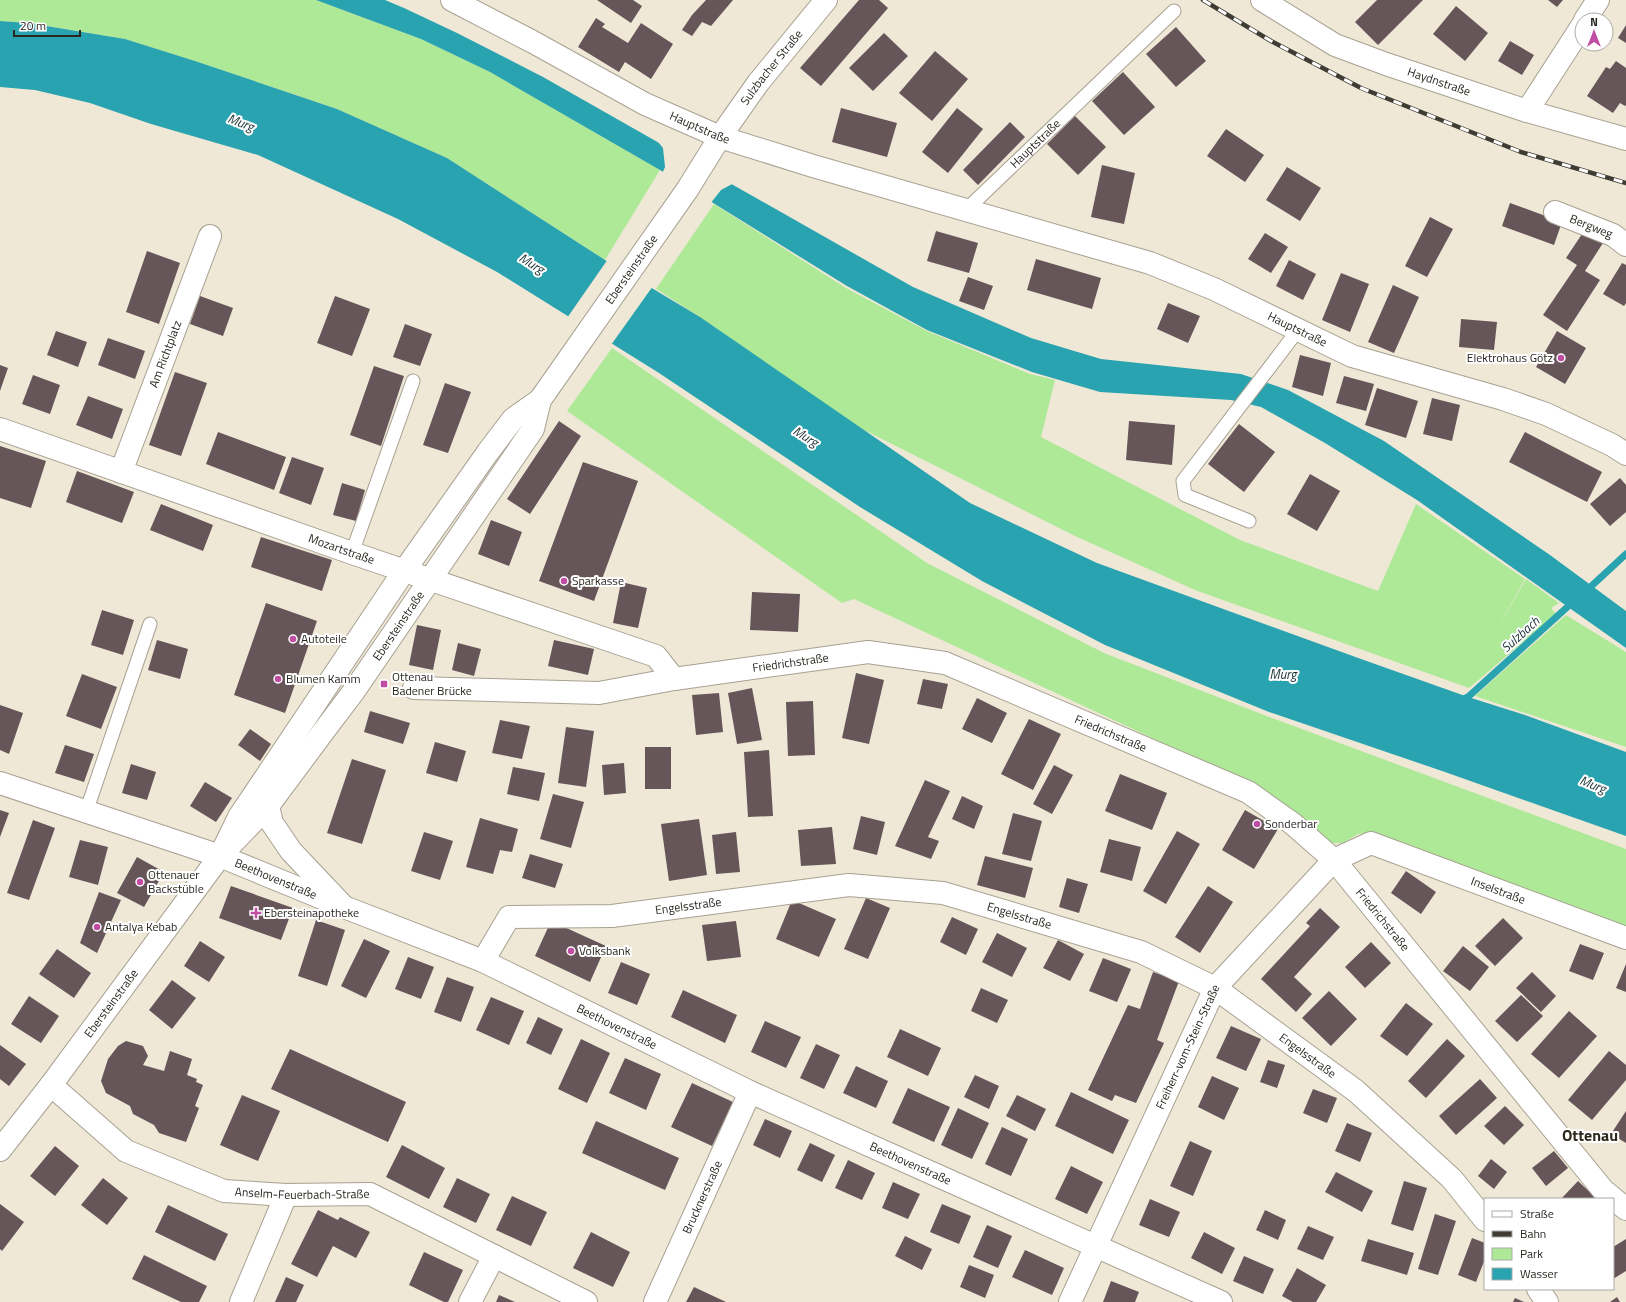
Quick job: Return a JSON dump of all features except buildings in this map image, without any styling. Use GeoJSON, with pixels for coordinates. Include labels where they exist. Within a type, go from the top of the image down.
{"type":"FeatureCollection","features":[{"type":"Feature","properties":{"kind":"street","name":"Hauptstraße"},"geometry":{"type":"LineString","coordinates":[[452,0],[527,39],[645,104],[720,136],[813,166],[1150,263],[1214,289],[1352,356],[1503,398],[1546,414],[1612,445],[1626,454]]}},
{"type":"Feature","properties":{"kind":"street","name":"Sulzbacher Straße"},"geometry":{"type":"LineString","coordinates":[[720,136],[758,83],[826,0]]}},
{"type":"Feature","properties":{"kind":"street","name":"Haydnstraße"},"geometry":{"type":"LineString","coordinates":[[1262,0],[1335,45],[1386,64],[1528,112],[1626,139]]}},
{"type":"Feature","properties":{"kind":"street"},"geometry":{"type":"LineString","coordinates":[[1591,12],[1598,0]]}},
{"type":"Feature","properties":{"kind":"street"},"geometry":{"type":"LineString","coordinates":[[1528,112],[1574,39]]}},
{"type":"Feature","properties":{"kind":"street","name":"Ebersteinstraße"},"geometry":{"type":"LineString","coordinates":[[220,856],[239,818],[404,571],[513,419],[540,400],[687,190],[720,136]]}},
{"type":"Feature","properties":{"kind":"street","name":"Bergweg"},"geometry":{"type":"LineString","coordinates":[[1555,212],[1613,235],[1626,245]]}},
{"type":"Feature","properties":{"kind":"street","name":"Am Richtplatz"},"geometry":{"type":"LineString","coordinates":[[121,472],[210,236]]}},
{"type":"Feature","properties":{"kind":"street","name":"Ebersteinstraße"},"geometry":{"type":"LineString","coordinates":[[0,1150],[51,1085],[220,856],[268,806],[354,691],[533,430],[540,400]]}},
{"type":"Feature","properties":{"kind":"street","name":"Mozartstraße"},"geometry":{"type":"LineString","coordinates":[[0,429],[404,571],[656,656],[674,679]]}},
{"type":"Feature","properties":{"kind":"street","name":"Friedrichstraße"},"geometry":{"type":"LineString","coordinates":[[414,688],[599,693],[674,679],[868,652],[945,663],[1248,792],[1293,824],[1334,860],[1603,1190],[1613,1198]]}},
{"type":"Feature","properties":{"kind":"street","name":"Beethovenstraße"},"geometry":{"type":"LineString","coordinates":[[0,783],[220,856],[344,907],[483,961],[750,1092],[1221,1302]]}},
{"type":"Feature","properties":{"kind":"street"},"geometry":{"type":"LineString","coordinates":[[268,806],[272,823],[291,851],[344,907]]}},
{"type":"Feature","properties":{"kind":"street","name":"Freiherr-vom-Stein-Straße"},"geometry":{"type":"LineString","coordinates":[[1070,1302],[1215,988],[1334,860],[1371,843]]}},
{"type":"Feature","properties":{"kind":"street","name":"Inselstraße"},"geometry":{"type":"LineString","coordinates":[[1371,843],[1626,938]]}},
{"type":"Feature","properties":{"kind":"street","name":"Engelsstraße"},"geometry":{"type":"LineString","coordinates":[[483,961],[509,917],[612,916],[849,885],[943,893],[1141,952],[1215,988],[1356,1091],[1452,1179],[1484,1219]]}},
{"type":"Feature","properties":{"kind":"street","name":"Anselm-Feuerbach-Straße"},"geometry":{"type":"LineString","coordinates":[[51,1085],[126,1151],[224,1191],[286,1195],[370,1194],[586,1302]]}},
{"type":"Feature","properties":{"kind":"street","name":"Brucknerstraße"},"geometry":{"type":"LineString","coordinates":[[655,1302],[750,1092]]}},
{"type":"Feature","properties":{"kind":"street"},"geometry":{"type":"LineString","coordinates":[[241,1302],[286,1195]]}},
{"type":"Feature","properties":{"kind":"street","name":"Friedrichstraße"},"geometry":{"type":"LineString","coordinates":[[1614,1199],[1626,1209]]}},
{"type":"Feature","properties":{"kind":"street"},"geometry":{"type":"LineString","coordinates":[[470,1302],[494,1256]]}},
{"type":"Feature","properties":{"kind":"street"},"geometry":{"type":"LineString","coordinates":[[1539,1290],[1547,1302]]}},
{"type":"Feature","properties":{"kind":"lane","name":"Hauptstraße"},"geometry":{"type":"LineString","coordinates":[[966,210],[1174,11]]}},
{"type":"Feature","properties":{"kind":"lane"},"geometry":{"type":"LineString","coordinates":[[1249,521],[1185,495],[1183,481],[1298,330]]}},
{"type":"Feature","properties":{"kind":"lane"},"geometry":{"type":"LineString","coordinates":[[352,553],[413,381]]}},
{"type":"Feature","properties":{"kind":"lane"},"geometry":{"type":"LineString","coordinates":[[86,812],[150,624]]}},
{"type":"Feature","properties":{"kind":"green space"},"geometry":{"type":"Polygon","coordinates":[[[0,0],[316,0],[421,39],[490,72],[660,170],[605,260],[447,158],[337,109],[125,39],[28,23],[0,21],[0,0]]]}},
{"type":"Feature","properties":{"kind":"green space"},"geometry":{"type":"Polygon","coordinates":[[[714,204],[846,288],[927,331],[1030,374],[1055,380],[1041,437],[1240,540],[1378,591],[1416,504],[1525,579],[1494,634],[1526,579],[1559,603],[1551,608],[1556,614],[1469,688],[1195,590],[1075,536],[854,425],[700,317],[656,289],[714,204]]]}},
{"type":"Feature","properties":{"kind":"green space"},"geometry":{"type":"Polygon","coordinates":[[[612,348],[927,563],[1104,653],[1272,718],[1626,849],[1626,927],[1369,833],[1358,834],[1343,843],[1330,843],[1255,786],[854,599],[842,603],[567,411],[612,348]]]}},
{"type":"Feature","properties":{"kind":"green space"},"geometry":{"type":"Polygon","coordinates":[[[1566,615],[1626,652],[1626,747],[1475,696],[1566,615]]]}},
{"type":"Feature","properties":{"kind":"water"},"geometry":{"type":"Polygon","coordinates":[[[316,0],[385,0],[457,33],[543,77],[913,287],[1031,338],[1101,359],[1241,374],[1288,390],[1384,441],[1550,555],[1626,611],[1626,648],[1417,500],[1325,443],[1261,407],[1231,400],[1100,392],[1032,372],[927,330],[847,286],[660,170],[490,72],[421,39],[316,0]]]}},
{"type":"Feature","properties":{"kind":"water","name":"Murg"},"geometry":{"type":"Polygon","coordinates":[[[0,21],[28,23],[125,39],[337,109],[447,158],[605,260],[700,317],[970,503],[1097,563],[1361,659],[1468,697],[1525,715],[1626,752],[1626,836],[1269,712],[1105,645],[982,581],[860,507],[659,373],[497,272],[398,219],[258,155],[151,124],[90,103],[35,90],[0,87],[0,21]]]}},
{"type":"Feature","properties":{"kind":"pier"},"geometry":{"type":"Polygon","coordinates":[[[655,138],[734,183],[721,190],[710,204],[662,174],[665,167],[663,148],[655,138]]]}},
{"type":"Feature","properties":{"kind":"pier"},"geometry":{"type":"Polygon","coordinates":[[[608,259],[653,286],[611,345],[567,318],[608,259]]]}},
{"type":"Feature","properties":{"kind":"waterway","name":"Sulzbach"},"geometry":{"type":"LineString","coordinates":[[1585,592],[1626,554]]}},
{"type":"Feature","properties":{"kind":"waterway","name":"Sulzbach"},"geometry":{"type":"LineString","coordinates":[[1460,701],[1468,697],[1574,601]]}},
{"type":"Feature","properties":{"kind":"railway"},"geometry":{"type":"LineString","coordinates":[[1203,0],[1271,41],[1361,88],[1521,152],[1626,183]]}},
{"type":"Feature","properties":{"kind":"place","name":"Elektrohaus Götz"},"geometry":{"type":"Point","coordinates":[1561,358]}},
{"type":"Feature","properties":{"kind":"place","name":"Sparkasse"},"geometry":{"type":"Point","coordinates":[564,581]}},
{"type":"Feature","properties":{"kind":"place","name":"Autoteile"},"geometry":{"type":"Point","coordinates":[293,639]}},
{"type":"Feature","properties":{"kind":"place","name":"Blumen Kamm"},"geometry":{"type":"Point","coordinates":[278,679]}},
{"type":"Feature","properties":{"kind":"place","name":"Ottenau Badener Brücke"},"geometry":{"type":"Point","coordinates":[384,684]}},
{"type":"Feature","properties":{"kind":"place","name":"Sonderbar"},"geometry":{"type":"Point","coordinates":[1257,824]}},
{"type":"Feature","properties":{"kind":"place","name":"Ottenauer Backstüble"},"geometry":{"type":"Point","coordinates":[140,882]}},
{"type":"Feature","properties":{"kind":"place","name":"Ebersteinapotheke"},"geometry":{"type":"Point","coordinates":[256,913]}},
{"type":"Feature","properties":{"kind":"place","name":"Antalya Kebab"},"geometry":{"type":"Point","coordinates":[97,927]}},
{"type":"Feature","properties":{"kind":"place","name":"Volksbank"},"geometry":{"type":"Point","coordinates":[571,951]}},
{"type":"Feature","properties":{"kind":"district","name":"Ottenau"},"geometry":{"type":"Point","coordinates":[1590,1135]}}]}
